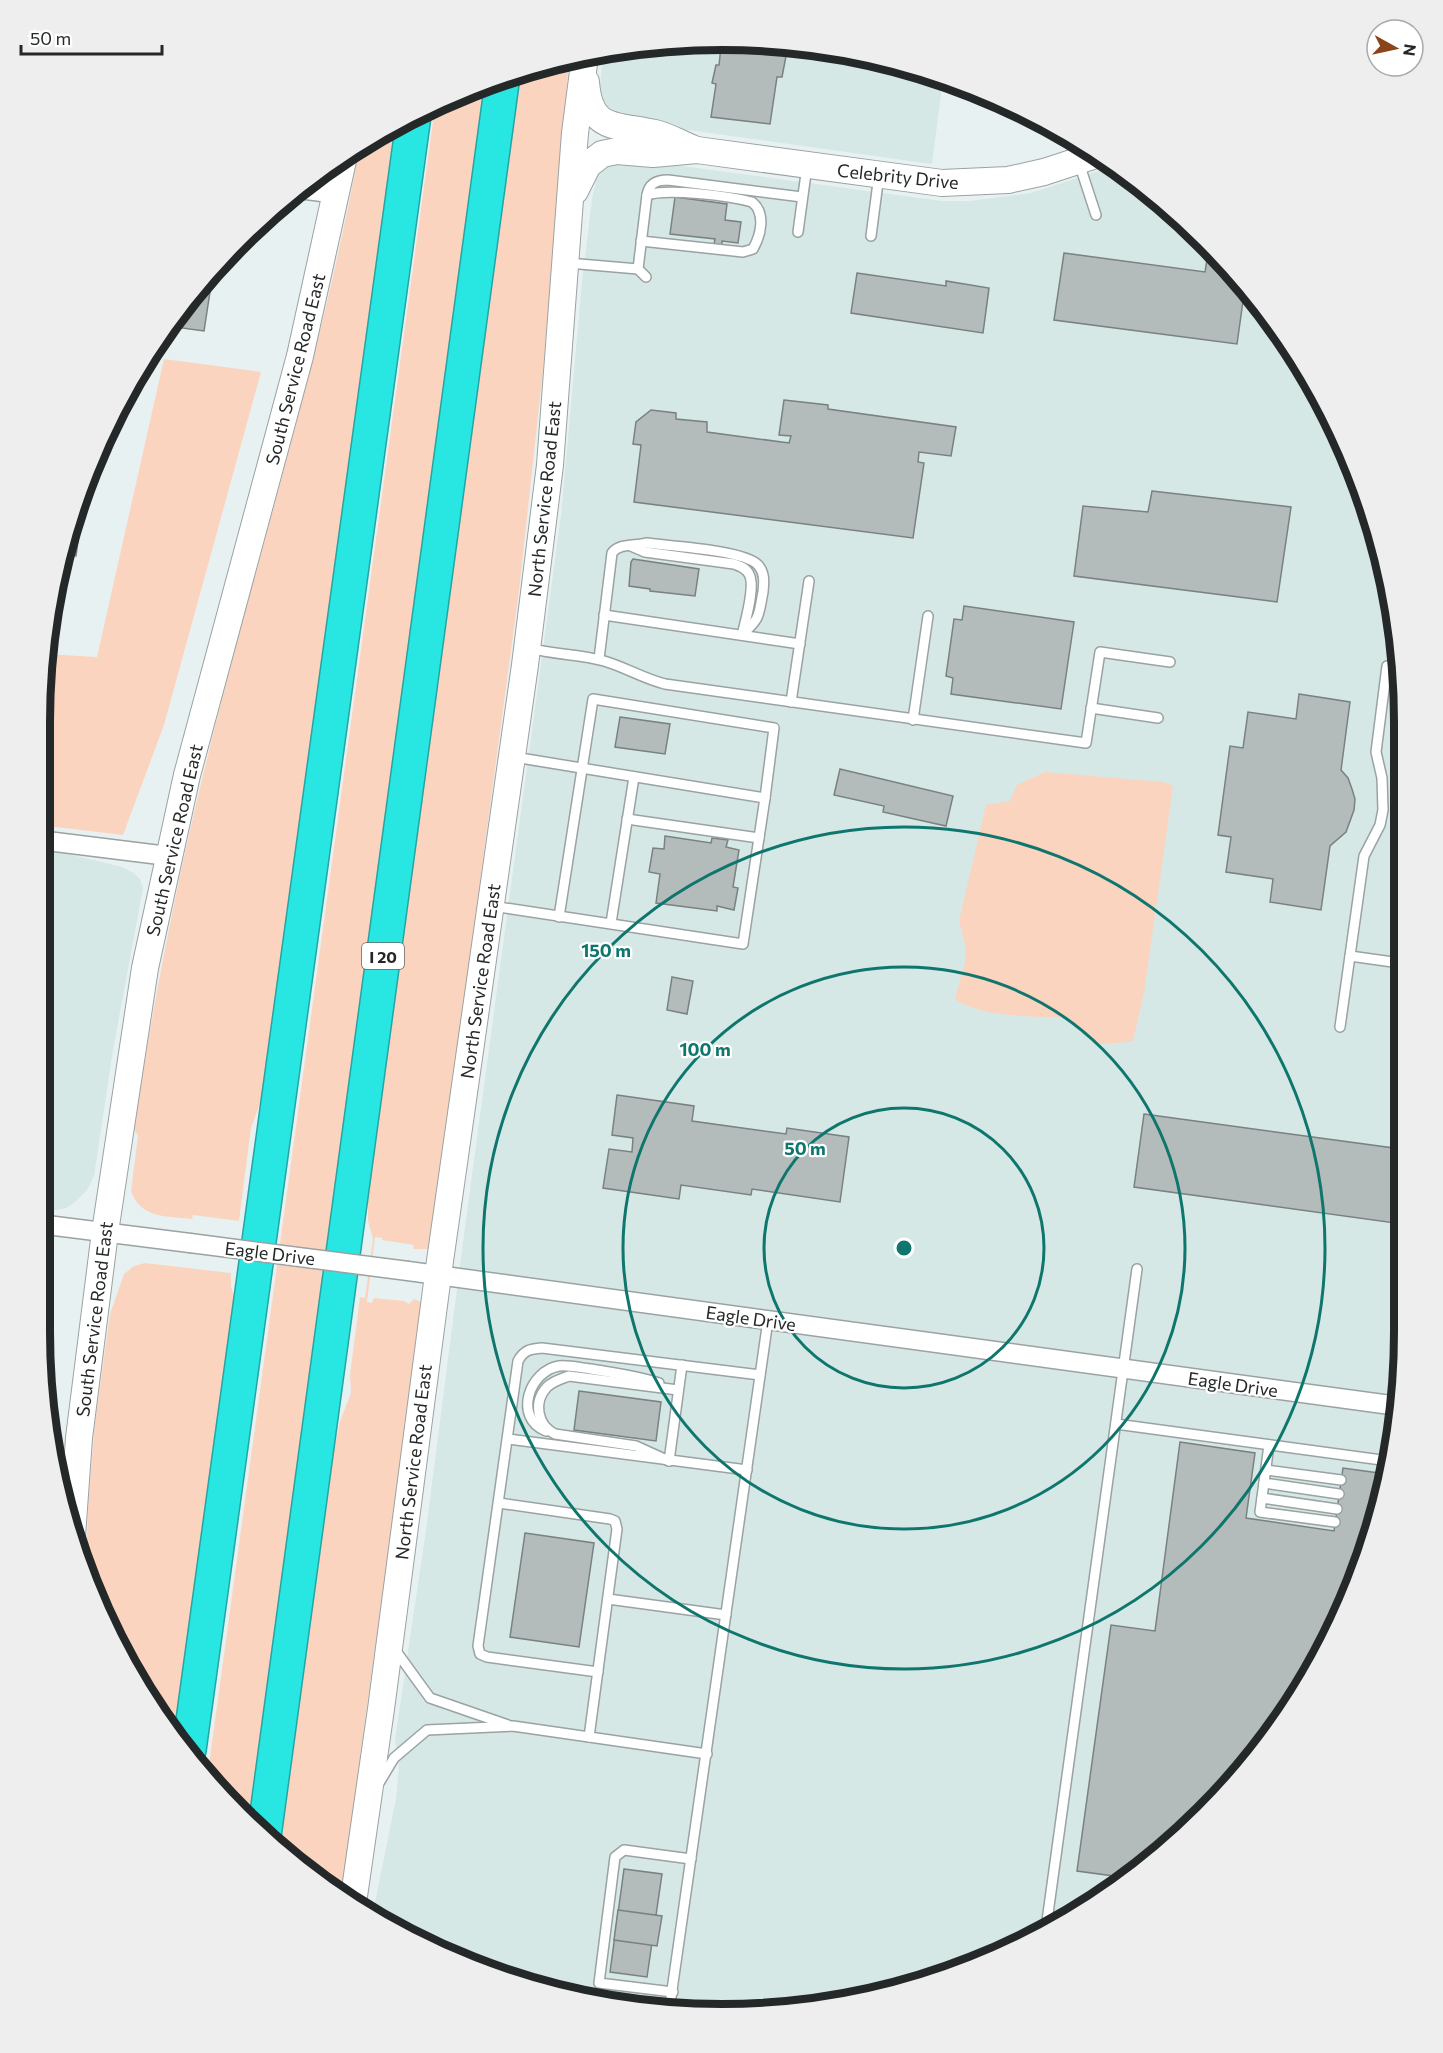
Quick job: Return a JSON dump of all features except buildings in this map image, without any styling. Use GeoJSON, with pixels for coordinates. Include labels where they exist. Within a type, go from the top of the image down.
{"type":"FeatureCollection","features":[{"type":"Feature","properties":{"kind":"highway","name":"I 20"},"geometry":{"type":"LineString","coordinates":[[265,1825],[501,86]]}},
{"type":"Feature","properties":{"kind":"highway"},"geometry":{"type":"LineString","coordinates":[[190,1743],[413,125]]}},
{"type":"Feature","properties":{"kind":"main road"},"geometry":{"type":"LineString","coordinates":[[585,63],[586,91],[594,114],[600,119],[622,128],[656,133],[697,150]]}},
{"type":"Feature","properties":{"kind":"main road","name":"North Service Road East"},"geometry":{"type":"LineString","coordinates":[[354,1894],[438,1275],[512,757],[550,465],[575,133],[585,63]]}},
{"type":"Feature","properties":{"kind":"main road"},"geometry":{"type":"LineString","coordinates":[[569,212],[575,192],[588,165],[602,154],[624,150],[652,154],[697,150]]}},
{"type":"Feature","properties":{"kind":"main road","name":"Celebrity Drive"},"geometry":{"type":"LineString","coordinates":[[697,150],[942,183],[1008,180],[1087,158]]}},
{"type":"Feature","properties":{"kind":"main road","name":"South Service Road East"},"geometry":{"type":"LineString","coordinates":[[74,1511],[79,1438],[105,1232],[145,968],[168,856],[300,356],[342,167]]}},
{"type":"Feature","properties":{"kind":"street"},"geometry":{"type":"LineString","coordinates":[[309,190],[337,194]]}},
{"type":"Feature","properties":{"kind":"street"},"geometry":{"type":"LineString","coordinates":[[50,841],[168,856]]}},
{"type":"Feature","properties":{"kind":"street","name":"Eagle Drive"},"geometry":{"type":"LineString","coordinates":[[50,1225],[438,1275],[1389,1405]]}},
{"type":"Feature","properties":{"kind":"lane"},"geometry":{"type":"LineString","coordinates":[[1087,158],[1096,215]]}},
{"type":"Feature","properties":{"kind":"lane"},"geometry":{"type":"LineString","coordinates":[[798,232],[807,166]]}},
{"type":"Feature","properties":{"kind":"lane"},"geometry":{"type":"LineString","coordinates":[[871,236],[879,175]]}},
{"type":"Feature","properties":{"kind":"lane"},"geometry":{"type":"LineString","coordinates":[[638,269],[646,195],[652,184],[668,180],[802,197]]}},
{"type":"Feature","properties":{"kind":"lane"},"geometry":{"type":"LineString","coordinates":[[641,241],[743,252],[753,249],[760,232],[759,213],[757,206],[752,202],[661,191],[646,195]]}},
{"type":"Feature","properties":{"kind":"lane"},"geometry":{"type":"LineString","coordinates":[[565,262],[638,269],[646,277]]}},
{"type":"Feature","properties":{"kind":"lane"},"geometry":{"type":"LineString","coordinates":[[598,659],[612,553],[616,547],[631,546],[645,552],[734,564],[744,568],[750,574],[752,584],[742,635]]}},
{"type":"Feature","properties":{"kind":"lane"},"geometry":{"type":"LineString","coordinates":[[791,702],[809,580]]}},
{"type":"Feature","properties":{"kind":"lane"},"geometry":{"type":"LineString","coordinates":[[604,615],[800,644]]}},
{"type":"Feature","properties":{"kind":"lane"},"geometry":{"type":"LineString","coordinates":[[913,720],[928,616]]}},
{"type":"Feature","properties":{"kind":"lane"},"geometry":{"type":"LineString","coordinates":[[527,647],[598,659],[616,664],[649,680],[666,684],[1086,743],[1100,652],[1170,662]]}},
{"type":"Feature","properties":{"kind":"lane"},"geometry":{"type":"LineString","coordinates":[[1340,1027],[1364,856],[1380,825],[1383,810],[1382,778],[1376,752],[1387,666]]}},
{"type":"Feature","properties":{"kind":"lane"},"geometry":{"type":"LineString","coordinates":[[490,906],[744,944],[774,728],[593,699],[559,916]]}},
{"type":"Feature","properties":{"kind":"lane"},"geometry":{"type":"LineString","coordinates":[[1091,708],[1158,718]]}},
{"type":"Feature","properties":{"kind":"lane"},"geometry":{"type":"LineString","coordinates":[[512,757],[765,798]]}},
{"type":"Feature","properties":{"kind":"lane"},"geometry":{"type":"LineString","coordinates":[[610,923],[634,777]]}},
{"type":"Feature","properties":{"kind":"lane"},"geometry":{"type":"LineString","coordinates":[[627,819],[759,838]]}},
{"type":"Feature","properties":{"kind":"lane"},"geometry":{"type":"LineString","coordinates":[[1350,956],[1394,962]]}},
{"type":"Feature","properties":{"kind":"lane"},"geometry":{"type":"LineString","coordinates":[[1047,1919],[1137,1269]]}},
{"type":"Feature","properties":{"kind":"lane"},"geometry":{"type":"LineString","coordinates":[[671,2001],[768,1320]]}},
{"type":"Feature","properties":{"kind":"lane"},"geometry":{"type":"LineString","coordinates":[[598,1672],[487,1657],[480,1654],[478,1646],[500,1503],[518,1361],[522,1353],[529,1349],[542,1348],[760,1375]]}},
{"type":"Feature","properties":{"kind":"lane"},"geometry":{"type":"LineString","coordinates":[[669,1461],[682,1365]]}},
{"type":"Feature","properties":{"kind":"lane"},"geometry":{"type":"LineString","coordinates":[[669,1461],[636,1446],[555,1434],[541,1423],[539,1404],[548,1386],[570,1376],[678,1390]]}},
{"type":"Feature","properties":{"kind":"lane"},"geometry":{"type":"LineString","coordinates":[[1116,1424],[1381,1460]]}},
{"type":"Feature","properties":{"kind":"lane"},"geometry":{"type":"LineString","coordinates":[[508,1439],[747,1470]]}},
{"type":"Feature","properties":{"kind":"lane"},"geometry":{"type":"LineString","coordinates":[[1269,1445],[1260,1512],[1335,1522]]}},
{"type":"Feature","properties":{"kind":"lane"},"geometry":{"type":"LineString","coordinates":[[1266,1470],[1341,1480]]}},
{"type":"Feature","properties":{"kind":"lane"},"geometry":{"type":"LineString","coordinates":[[1264,1484],[1339,1494]]}},
{"type":"Feature","properties":{"kind":"lane"},"geometry":{"type":"LineString","coordinates":[[1262,1498],[1337,1509]]}},
{"type":"Feature","properties":{"kind":"lane"},"geometry":{"type":"LineString","coordinates":[[500,1503],[615,1521],[617,1529],[590,1737]]}},
{"type":"Feature","properties":{"kind":"lane"},"geometry":{"type":"LineString","coordinates":[[608,1599],[726,1615]]}},
{"type":"Feature","properties":{"kind":"lane"},"geometry":{"type":"LineString","coordinates":[[390,1642],[430,1698],[513,1726],[707,1754]]}},
{"type":"Feature","properties":{"kind":"lane"},"geometry":{"type":"LineString","coordinates":[[368,1803],[394,1758],[427,1730],[513,1726]]}},
{"type":"Feature","properties":{"kind":"lane"},"geometry":{"type":"LineString","coordinates":[[673,1992],[599,1983],[615,1857],[624,1850],[691,1859]]}},
{"type":"Feature","properties":{"kind":"shaded area"},"geometry":{"type":"Polygon","coordinates":[[[722,50],[809,55],[853,62],[942,87],[932,164],[645,124],[611,115],[602,102],[600,86],[602,60],[678,51],[722,50]]]}},
{"type":"Feature","properties":{"kind":"shaded area"},"geometry":{"type":"Polygon","coordinates":[[[568,67],[543,370],[519,591],[431,1245],[428,1249],[413,1249],[414,1245],[375,1237],[367,1302],[372,1303],[374,1298],[404,1301],[409,1304],[414,1299],[422,1305],[342,1886],[281,1840],[333,1454],[340,1421],[351,1393],[350,1375],[360,1297],[365,1298],[373,1239],[368,1221],[368,1200],[518,81],[568,67]]]}},
{"type":"Feature","properties":{"kind":"shaded area"},"geometry":{"type":"Polygon","coordinates":[[[485,93],[251,1812],[209,1766],[434,115],[485,93]]]}},
{"type":"Feature","properties":{"kind":"shaded area"},"geometry":{"type":"Polygon","coordinates":[[[398,133],[263,1095],[251,1128],[239,1221],[193,1215],[192,1219],[165,1216],[141,1207],[131,1191],[138,1136],[134,1129],[152,1019],[185,855],[210,746],[315,351],[358,157],[398,133]]]}},
{"type":"Feature","properties":{"kind":"shaded area"},"geometry":{"type":"Polygon","coordinates":[[[638,160],[942,201],[969,201],[1031,193],[1104,169],[1165,216],[1197,246],[1255,312],[1280,348],[1324,424],[1358,505],[1381,590],[1388,634],[1394,722],[1394,1332],[1388,1419],[1381,1463],[1358,1548],[1346,1579],[1298,1676],[1255,1741],[1197,1807],[1131,1865],[1058,1913],[979,1952],[895,1981],[809,1998],[722,2004],[634,1998],[590,1991],[505,1968],[464,1952],[424,1934],[374,1906],[396,1799],[399,1765],[395,1740],[426,1530],[561,515],[582,282],[592,199],[601,165],[638,160]]]}},
{"type":"Feature","properties":{"kind":"shaded area"},"geometry":{"type":"Polygon","coordinates":[[[164,359],[261,372],[164,725],[123,835],[50,826],[50,722],[53,654],[97,657],[164,359]]]}},
{"type":"Feature","properties":{"kind":"shaded area"},"geometry":{"type":"Polygon","coordinates":[[[1045,772],[1164,782],[1173,786],[1144,993],[1133,1041],[1098,1044],[1068,1017],[993,1013],[966,1005],[955,999],[965,962],[966,948],[959,921],[986,805],[1010,801],[1017,785],[1045,772]]]}},
{"type":"Feature","properties":{"kind":"shaded area"},"geometry":{"type":"Polygon","coordinates":[[[50,852],[122,867],[140,879],[143,888],[113,1050],[94,1176],[87,1190],[66,1208],[50,1211],[50,852]]]}},
{"type":"Feature","properties":{"kind":"shaded area"},"geometry":{"type":"Polygon","coordinates":[[[145,1263],[231,1273],[231,1287],[237,1305],[179,1728],[140,1668],[119,1629],[87,1552],[95,1423],[110,1314],[124,1274],[134,1266],[145,1263]]]}}]}
